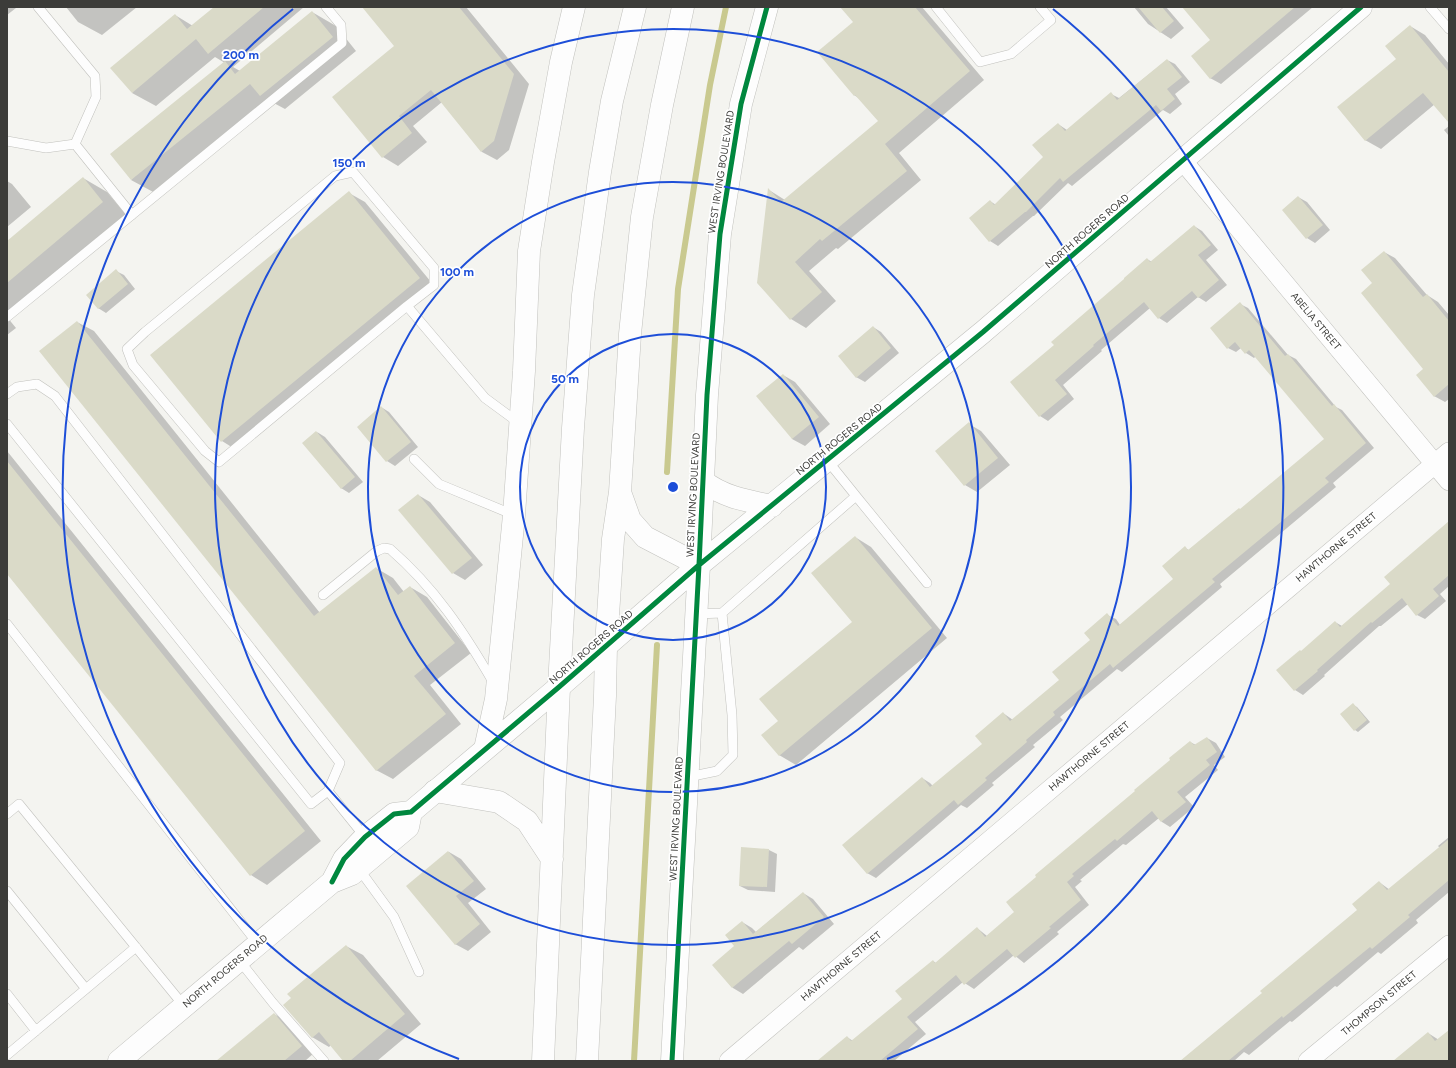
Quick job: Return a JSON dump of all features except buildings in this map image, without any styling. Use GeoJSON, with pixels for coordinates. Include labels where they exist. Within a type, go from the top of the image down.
{"type":"FeatureCollection","features":[{"type":"Feature","properties":{"kind":"street"},"geometry":{"type":"LineString","coordinates":[[485,749],[496,699],[514,515],[529,251],[542,162],[561,62],[574,7]]}},
{"type":"Feature","properties":{"kind":"street"},"geometry":{"type":"LineString","coordinates":[[543,1061],[559,687],[573,428],[583,295],[609,116],[635,7]]}},
{"type":"Feature","properties":{"kind":"street"},"geometry":{"type":"LineString","coordinates":[[587,1061],[605,696],[606,646],[613,539],[620,492],[630,334],[642,217],[662,105],[683,7]]}},
{"type":"Feature","properties":{"kind":"street","name":"WEST IRVING BOULEVARD"},"geometry":{"type":"LineString","coordinates":[[672,1061],[707,395],[720,234],[741,104],[767,7]]}},
{"type":"Feature","properties":{"kind":"street","name":"NORTH ROGERS ROAD"},"geometry":{"type":"LineString","coordinates":[[332,882],[344,859],[365,837],[394,814],[411,812],[559,687],[699,565],[983,332],[1361,7]]}},
{"type":"Feature","properties":{"kind":"street","name":"ABELIA STREET"},"geometry":{"type":"LineString","coordinates":[[1182,160],[1449,481]]}},
{"type":"Feature","properties":{"kind":"street","name":"HAWTHORNE STREET"},"geometry":{"type":"LineString","coordinates":[[729,1061],[1449,452]]}},
{"type":"Feature","properties":{"kind":"street"},"geometry":{"type":"LineString","coordinates":[[703,481],[714,490],[739,500],[772,506]]}},
{"type":"Feature","properties":{"kind":"street"},"geometry":{"type":"LineString","coordinates":[[620,492],[630,520],[645,537],[699,565]]}},
{"type":"Feature","properties":{"kind":"street"},"geometry":{"type":"LineString","coordinates":[[435,791],[499,802],[527,821],[552,859]]}},
{"type":"Feature","properties":{"kind":"street","name":"NORTH ROGERS ROAD"},"geometry":{"type":"LineString","coordinates":[[119,1061],[332,882],[352,874],[359,869],[408,827],[411,812]]}},
{"type":"Feature","properties":{"kind":"street","name":"THOMPSON STREET"},"geometry":{"type":"LineString","coordinates":[[1308,1061],[1449,945]]}},
{"type":"Feature","properties":{"kind":"lane"},"geometry":{"type":"LineString","coordinates":[[38,7],[95,76],[96,96],[75,144]]}},
{"type":"Feature","properties":{"kind":"lane"},"geometry":{"type":"LineString","coordinates":[[7,317],[342,43],[341,25],[326,7]]}},
{"type":"Feature","properties":{"kind":"lane"},"geometry":{"type":"LineString","coordinates":[[936,7],[980,62],[1011,54],[1052,20],[1040,7]]}},
{"type":"Feature","properties":{"kind":"lane"},"geometry":{"type":"LineString","coordinates":[[1430,7],[1449,29]]}},
{"type":"Feature","properties":{"kind":"lane"},"geometry":{"type":"LineString","coordinates":[[7,141],[46,148],[75,144]]}},
{"type":"Feature","properties":{"kind":"lane"},"geometry":{"type":"LineString","coordinates":[[75,144],[132,215]]}},
{"type":"Feature","properties":{"kind":"lane"},"geometry":{"type":"LineString","coordinates":[[353,172],[434,268],[434,285],[406,306],[219,462],[204,451],[133,365],[127,349],[145,332],[335,176],[353,172]]}},
{"type":"Feature","properties":{"kind":"lane"},"geometry":{"type":"LineString","coordinates":[[406,306],[485,398],[520,424]]}},
{"type":"Feature","properties":{"kind":"lane"},"geometry":{"type":"LineString","coordinates":[[7,394],[17,387],[37,384],[55,396],[340,763],[328,791],[311,804],[7,424]]}},
{"type":"Feature","properties":{"kind":"lane"},"geometry":{"type":"LineString","coordinates":[[414,459],[439,484],[514,515]]}},
{"type":"Feature","properties":{"kind":"lane"},"geometry":{"type":"LineString","coordinates":[[827,460],[927,583]]}},
{"type":"Feature","properties":{"kind":"lane"},"geometry":{"type":"LineString","coordinates":[[696,614],[722,613],[856,496]]}},
{"type":"Feature","properties":{"kind":"lane"},"geometry":{"type":"LineString","coordinates":[[324,595],[378,551],[384,548],[390,549],[418,576],[444,606],[470,643],[497,689]]}},
{"type":"Feature","properties":{"kind":"lane"},"geometry":{"type":"LineString","coordinates":[[688,777],[717,771],[733,755],[732,715],[722,613]]}},
{"type":"Feature","properties":{"kind":"lane"},"geometry":{"type":"LineString","coordinates":[[7,624],[258,944]]}},
{"type":"Feature","properties":{"kind":"lane"},"geometry":{"type":"LineString","coordinates":[[328,791],[365,837]]}},
{"type":"Feature","properties":{"kind":"lane"},"geometry":{"type":"LineString","coordinates":[[7,814],[19,804],[184,1006]]}},
{"type":"Feature","properties":{"kind":"lane"},"geometry":{"type":"LineString","coordinates":[[359,869],[394,917],[420,972]]}},
{"type":"Feature","properties":{"kind":"lane"},"geometry":{"type":"LineString","coordinates":[[7,891],[86,988]]}},
{"type":"Feature","properties":{"kind":"lane"},"geometry":{"type":"LineString","coordinates":[[7,1055],[136,947]]}},
{"type":"Feature","properties":{"kind":"lane"},"geometry":{"type":"LineString","coordinates":[[238,960],[273,1003],[324,1061]]}},
{"type":"Feature","properties":{"kind":"lane"},"geometry":{"type":"LineString","coordinates":[[7,994],[36,1031]]}},
{"type":"Feature","properties":{"kind":"waterway"},"geometry":{"type":"LineString","coordinates":[[667,472],[678,289],[710,85],[726,7]]}},
{"type":"Feature","properties":{"kind":"waterway"},"geometry":{"type":"LineString","coordinates":[[634,1061],[657,645]]}},
{"type":"Feature","properties":{"kind":"cycle path"},"geometry":{"type":"LineString","coordinates":[[672,1061],[707,395],[720,234],[741,104],[767,7]]}},
{"type":"Feature","properties":{"kind":"cycle path"},"geometry":{"type":"LineString","coordinates":[[332,882],[344,859],[365,837],[394,814],[411,812],[559,687],[699,565],[983,332],[1361,7]]}}]}
